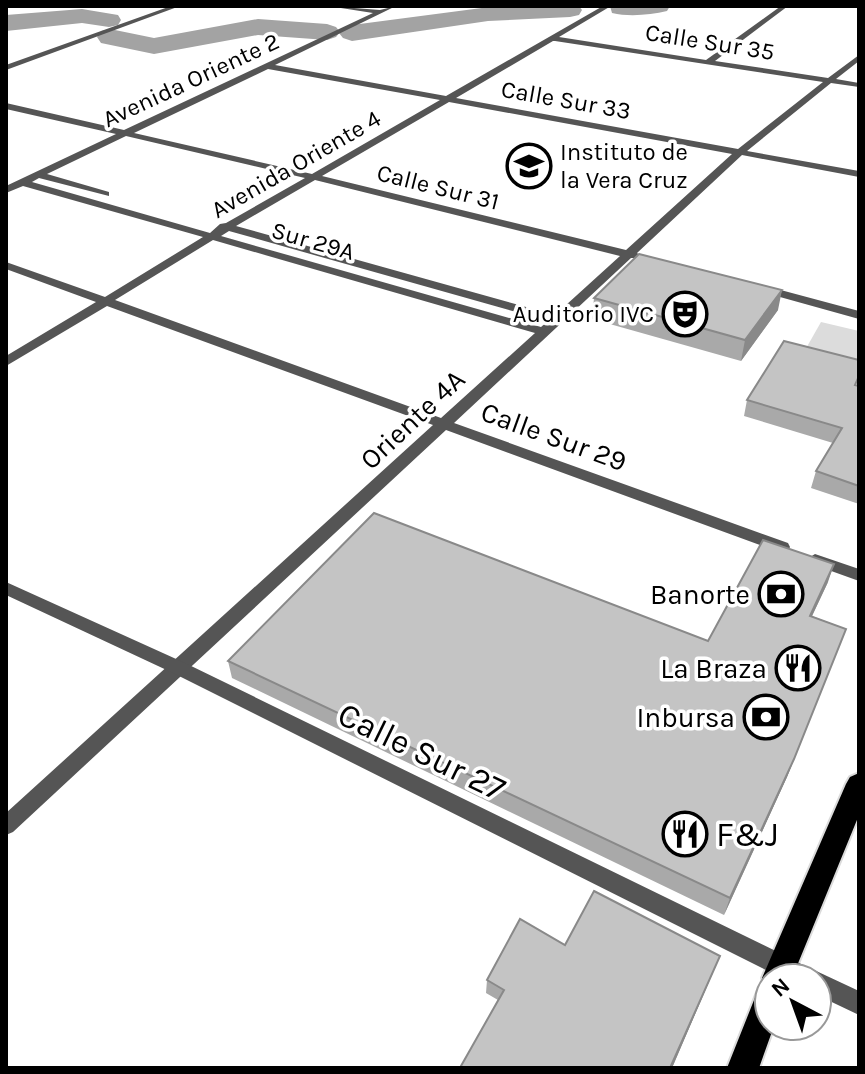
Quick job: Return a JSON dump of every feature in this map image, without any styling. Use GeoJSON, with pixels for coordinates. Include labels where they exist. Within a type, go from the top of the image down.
{"type":"FeatureCollection","features":[{"type":"Feature","properties":{"kind":"main road"},"geometry":{"type":"LineString","coordinates":[[792,962],[859,784]]}},
{"type":"Feature","properties":{"kind":"main road"},"geometry":{"type":"LineString","coordinates":[[743,1068],[753,1042]]}},
{"type":"Feature","properties":{"kind":"street"},"geometry":{"type":"LineString","coordinates":[[6,68],[177,6]]}},
{"type":"Feature","properties":{"kind":"street"},"geometry":{"type":"LineString","coordinates":[[331,6],[381,12]]}},
{"type":"Feature","properties":{"kind":"street","name":"Avenida Oriente 2"},"geometry":{"type":"LineString","coordinates":[[6,190],[393,6]]}},
{"type":"Feature","properties":{"kind":"street","name":"Avenida Oriente 4"},"geometry":{"type":"LineString","coordinates":[[6,362],[227,227],[608,6]]}},
{"type":"Feature","properties":{"kind":"street"},"geometry":{"type":"LineString","coordinates":[[708,62],[785,6]]}},
{"type":"Feature","properties":{"kind":"street","name":"Calle Sur 35"},"geometry":{"type":"LineString","coordinates":[[555,39],[859,85]]}},
{"type":"Feature","properties":{"kind":"street","name":"Oriente 4A"},"geometry":{"type":"LineString","coordinates":[[6,826],[741,151],[859,57]]}},
{"type":"Feature","properties":{"kind":"street","name":"Calle Sur 33"},"geometry":{"type":"LineString","coordinates":[[266,66],[859,174]]}},
{"type":"Feature","properties":{"kind":"street","name":"Calle Sur 31"},"geometry":{"type":"LineString","coordinates":[[6,106],[314,177],[643,258]]}},
{"type":"Feature","properties":{"kind":"street","name":"Sur 29A"},"geometry":{"type":"LineString","coordinates":[[38,175],[558,320]]}},
{"type":"Feature","properties":{"kind":"street","name":"Sur 29A"},"geometry":{"type":"LineString","coordinates":[[22,182],[545,332]]}},
{"type":"Feature","properties":{"kind":"street","name":"Calle Sur 29"},"geometry":{"type":"LineString","coordinates":[[6,265],[859,575]]}},
{"type":"Feature","properties":{"kind":"street"},"geometry":{"type":"LineString","coordinates":[[751,286],[859,315]]}},
{"type":"Feature","properties":{"kind":"street","name":"Calle Sur 27"},"geometry":{"type":"LineString","coordinates":[[6,588],[179,668],[764,962]]}},
{"type":"Feature","properties":{"kind":"street"},"geometry":{"type":"LineString","coordinates":[[833,991],[859,1003]]}},
{"type":"Feature","properties":{"kind":"shaded area"},"geometry":{"type":"Polygon","coordinates":[[[821,322],[859,331],[859,374],[800,359],[821,322]]]}},
{"type":"Feature","properties":{"kind":"building"},"geometry":{"type":"Polygon","coordinates":[[[639,254],[782,290],[745,340],[594,298],[639,254]]]}},
{"type":"Feature","properties":{"kind":"building"},"geometry":{"type":"Polygon","coordinates":[[[784,341],[859,360],[859,376],[855,385],[859,386],[859,486],[816,471],[842,428],[747,400],[784,341]]]}},
{"type":"Feature","properties":{"kind":"building"},"geometry":{"type":"Polygon","coordinates":[[[374,513],[708,641],[763,540],[834,564],[810,616],[846,629],[794,759],[730,898],[228,661],[374,513]]]}},
{"type":"Feature","properties":{"kind":"building"},"geometry":{"type":"Polygon","coordinates":[[[594,891],[720,956],[670,1068],[461,1066],[504,990],[487,980],[520,919],[565,945],[594,891]]]}},
{"type":"Feature","properties":{"kind":"waterway"},"geometry":{"type":"LineString","coordinates":[[621,8],[658,6]]}},
{"type":"Feature","properties":{"kind":"waterway"},"geometry":{"type":"LineString","coordinates":[[352,33],[488,14],[570,10]]}},
{"type":"Feature","properties":{"kind":"waterway"},"geometry":{"type":"LineString","coordinates":[[6,23],[82,16],[109,20]]}},
{"type":"Feature","properties":{"kind":"waterway"},"geometry":{"type":"LineString","coordinates":[[110,37],[154,46],[258,27],[327,32]]}},
{"type":"Feature","properties":{"kind":"place","name":"Instituto de la Vera Cruz"},"geometry":{"type":"Point","coordinates":[529,166]}},
{"type":"Feature","properties":{"kind":"place","name":"Auditorio IVC"},"geometry":{"type":"Point","coordinates":[685,314]}},
{"type":"Feature","properties":{"kind":"place","name":"Banorte"},"geometry":{"type":"Point","coordinates":[781,594]}},
{"type":"Feature","properties":{"kind":"place","name":"La Braza"},"geometry":{"type":"Point","coordinates":[798,668]}},
{"type":"Feature","properties":{"kind":"place","name":"Inbursa"},"geometry":{"type":"Point","coordinates":[766,717]}},
{"type":"Feature","properties":{"kind":"place","name":"F&J"},"geometry":{"type":"Point","coordinates":[685,834]}}]}
